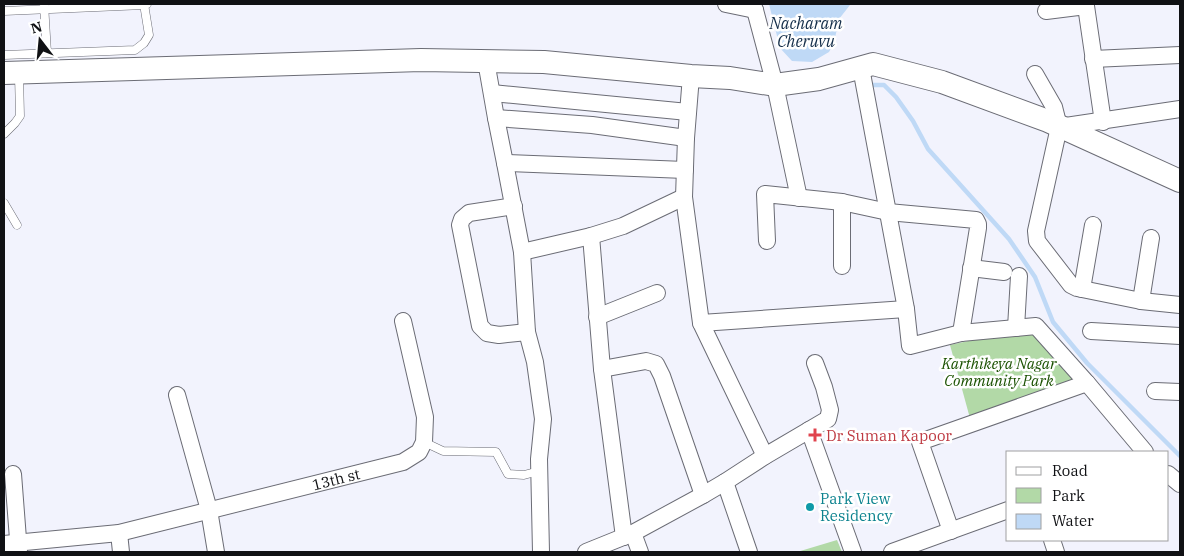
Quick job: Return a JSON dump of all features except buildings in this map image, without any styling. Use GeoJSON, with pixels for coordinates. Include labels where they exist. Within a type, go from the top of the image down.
{"type":"FeatureCollection","features":[{"type":"Feature","properties":{"kind":"street"},"geometry":{"type":"LineString","coordinates":[[726,4],[754,7],[776,85],[798,198]]}},
{"type":"Feature","properties":{"kind":"street"},"geometry":{"type":"LineString","coordinates":[[1046,11],[1086,5],[1103,122]]}},
{"type":"Feature","properties":{"kind":"street"},"geometry":{"type":"LineString","coordinates":[[1093,59],[1180,55]]}},
{"type":"Feature","properties":{"kind":"street"},"geometry":{"type":"LineString","coordinates":[[11,73],[421,60],[486,61],[544,62],[730,78],[776,85],[819,79],[873,64],[942,82],[1048,121],[1180,181]]}},
{"type":"Feature","properties":{"kind":"street"},"geometry":{"type":"LineString","coordinates":[[486,61],[522,252],[527,332],[535,362],[543,419],[538,459],[541,552]]}},
{"type":"Feature","properties":{"kind":"street"},"geometry":{"type":"LineString","coordinates":[[861,68],[906,309],[910,346],[961,333],[1036,326],[1087,383],[1143,451]]}},
{"type":"Feature","properties":{"kind":"street"},"geometry":{"type":"LineString","coordinates":[[1035,74],[1054,107],[1060,128],[1036,231],[1037,241],[1071,285],[1077,288],[1141,301],[1180,305]]}},
{"type":"Feature","properties":{"kind":"street"},"geometry":{"type":"LineString","coordinates":[[691,76],[684,197],[701,323],[765,456]]}},
{"type":"Feature","properties":{"kind":"street"},"geometry":{"type":"LineString","coordinates":[[492,93],[688,112]]}},
{"type":"Feature","properties":{"kind":"street"},"geometry":{"type":"LineString","coordinates":[[1060,128],[1180,109]]}},
{"type":"Feature","properties":{"kind":"street"},"geometry":{"type":"LineString","coordinates":[[496,118],[592,125],[686,138]]}},
{"type":"Feature","properties":{"kind":"street"},"geometry":{"type":"LineString","coordinates":[[506,164],[685,170]]}},
{"type":"Feature","properties":{"kind":"street"},"geometry":{"type":"LineString","coordinates":[[767,240],[765,194],[842,202],[888,212],[976,220],[978,228],[961,333]]}},
{"type":"Feature","properties":{"kind":"street"},"geometry":{"type":"LineString","coordinates":[[522,252],[591,236],[623,226],[684,197]]}},
{"type":"Feature","properties":{"kind":"street"},"geometry":{"type":"LineString","coordinates":[[842,202],[842,266]]}},
{"type":"Feature","properties":{"kind":"street"},"geometry":{"type":"LineString","coordinates":[[514,206],[469,213],[462,219],[460,225],[480,326],[487,333],[499,335],[527,332]]}},
{"type":"Feature","properties":{"kind":"street"},"geometry":{"type":"LineString","coordinates":[[1082,289],[1093,225]]}},
{"type":"Feature","properties":{"kind":"street"},"geometry":{"type":"LineString","coordinates":[[591,236],[602,369],[629,535],[640,552]]}},
{"type":"Feature","properties":{"kind":"street"},"geometry":{"type":"LineString","coordinates":[[1141,301],[1151,238]]}},
{"type":"Feature","properties":{"kind":"street"},"geometry":{"type":"LineString","coordinates":[[971,268],[1011,274],[1016,328]]}},
{"type":"Feature","properties":{"kind":"street"},"geometry":{"type":"LineString","coordinates":[[597,317],[657,293]]}},
{"type":"Feature","properties":{"kind":"street"},"geometry":{"type":"LineString","coordinates":[[701,323],[906,309]]}},
{"type":"Feature","properties":{"kind":"street"},"geometry":{"type":"LineString","coordinates":[[403,321],[425,417],[424,442]]}},
{"type":"Feature","properties":{"kind":"street"},"geometry":{"type":"LineString","coordinates":[[1091,331],[1180,336]]}},
{"type":"Feature","properties":{"kind":"street"},"geometry":{"type":"LineString","coordinates":[[602,369],[646,361],[656,364],[662,376],[703,495]]}},
{"type":"Feature","properties":{"kind":"street"},"geometry":{"type":"LineString","coordinates":[[586,552],[629,535],[703,495],[828,419],[830,410],[815,363]]}},
{"type":"Feature","properties":{"kind":"street"},"geometry":{"type":"LineString","coordinates":[[951,531],[920,442],[1087,383]]}},
{"type":"Feature","properties":{"kind":"street"},"geometry":{"type":"LineString","coordinates":[[1155,391],[1180,392]]}},
{"type":"Feature","properties":{"kind":"street"},"geometry":{"type":"LineString","coordinates":[[177,395],[208,510],[216,552]]}},
{"type":"Feature","properties":{"kind":"street"},"geometry":{"type":"LineString","coordinates":[[810,430],[853,552]]}},
{"type":"Feature","properties":{"kind":"street","name":"13th st"},"geometry":{"type":"LineString","coordinates":[[14,547],[119,532],[403,462],[419,452],[424,442]]}},
{"type":"Feature","properties":{"kind":"street"},"geometry":{"type":"LineString","coordinates":[[13,474],[14,547]]}},
{"type":"Feature","properties":{"kind":"street"},"geometry":{"type":"LineString","coordinates":[[1169,475],[1180,484]]}},
{"type":"Feature","properties":{"kind":"street"},"geometry":{"type":"LineString","coordinates":[[725,482],[749,552]]}},
{"type":"Feature","properties":{"kind":"street"},"geometry":{"type":"LineString","coordinates":[[892,552],[1006,511]]}},
{"type":"Feature","properties":{"kind":"street"},"geometry":{"type":"LineString","coordinates":[[119,532],[121,552]]}},
{"type":"Feature","properties":{"kind":"lane"},"geometry":{"type":"LineString","coordinates":[[4,11],[44,6],[145,4],[149,35],[144,43],[135,50],[4,55]]}},
{"type":"Feature","properties":{"kind":"lane"},"geometry":{"type":"LineString","coordinates":[[44,6],[47,53]]}},
{"type":"Feature","properties":{"kind":"lane"},"geometry":{"type":"LineString","coordinates":[[4,134],[20,116],[11,73]]}},
{"type":"Feature","properties":{"kind":"lane"},"geometry":{"type":"LineString","coordinates":[[4,203],[17,225]]}},
{"type":"Feature","properties":{"kind":"lane"},"geometry":{"type":"LineString","coordinates":[[424,442],[443,451],[496,452],[508,474],[524,475],[539,471]]}},
{"type":"Feature","properties":{"kind":"green space","name":"Karthikeya Nagar Community Park"},"geometry":{"type":"Polygon","coordinates":[[[1034,329],[1079,383],[971,422],[950,345],[1034,329]]]}},
{"type":"Feature","properties":{"kind":"green space"},"geometry":{"type":"Polygon","coordinates":[[[837,540],[842,552],[797,552],[837,540]]]}},
{"type":"Feature","properties":{"kind":"water","name":"Nacharam Cheruvu"},"geometry":{"type":"Polygon","coordinates":[[[769,4],[854,4],[850,5],[839,19],[834,43],[829,52],[812,62],[792,61],[780,48],[769,4]]]}},
{"type":"Feature","properties":{"kind":"waterway"},"geometry":{"type":"LineString","coordinates":[[872,85],[884,85],[896,97],[913,121],[928,149],[1009,239],[1035,277],[1053,322],[1087,363],[1180,456]]}},
{"type":"Feature","properties":{"kind":"place","name":"Dr Suman Kapoor"},"geometry":{"type":"Point","coordinates":[815,435]}},
{"type":"Feature","properties":{"kind":"place","name":"Park View Residency"},"geometry":{"type":"Point","coordinates":[810,507]}}]}
